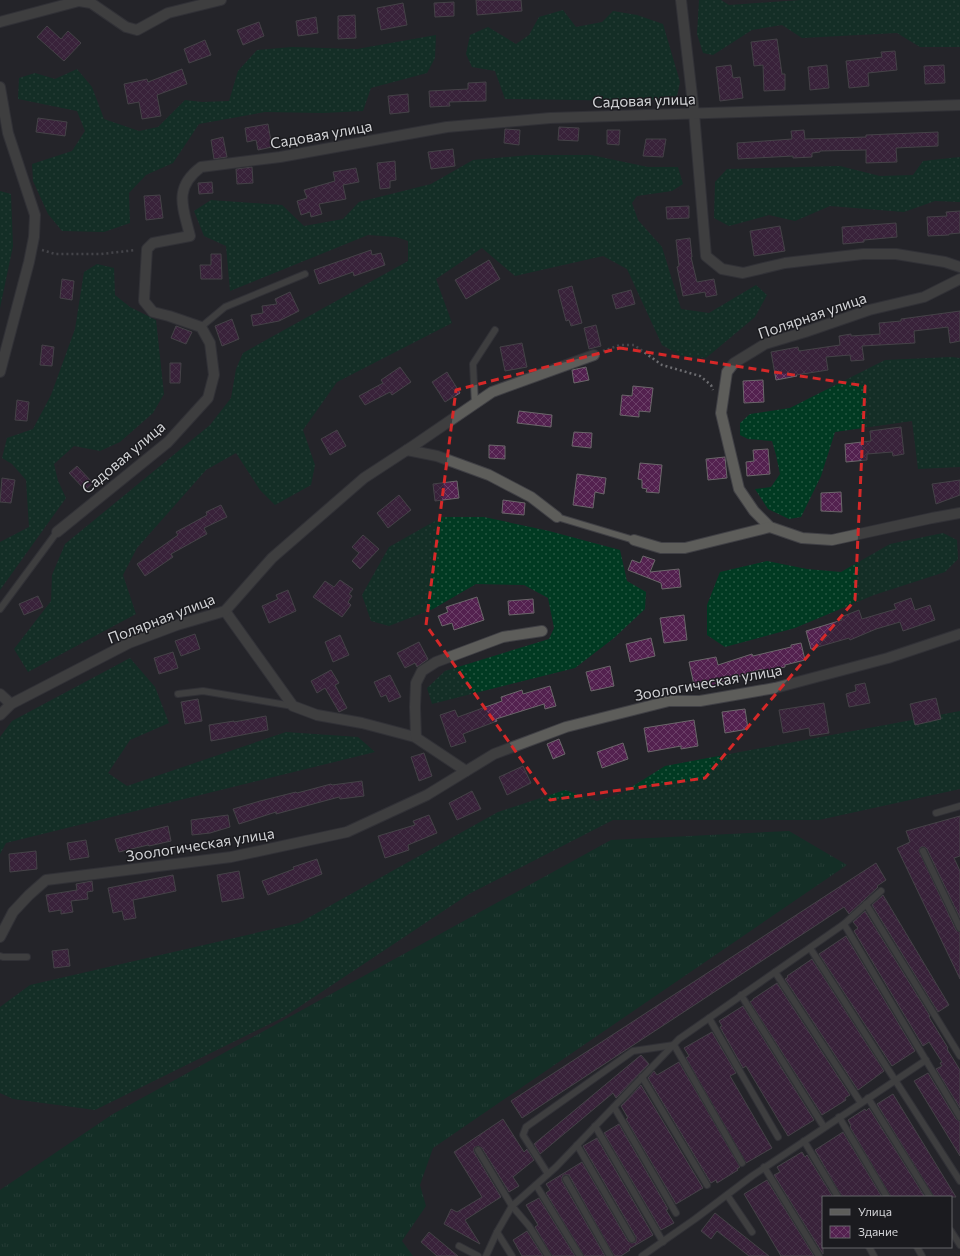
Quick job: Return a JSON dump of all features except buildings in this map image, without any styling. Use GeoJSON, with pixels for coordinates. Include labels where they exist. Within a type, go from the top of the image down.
{"type":"FeatureCollection","features":[{"type":"Feature","properties":{"kind":"street"},"geometry":{"type":"LineString","coordinates":[[0,22],[79,1],[91,3],[126,27],[137,30],[168,13],[221,0]]}},
{"type":"Feature","properties":{"kind":"street"},"geometry":{"type":"LineString","coordinates":[[681,0],[694,113],[706,256],[722,269],[743,273],[785,263],[863,254],[896,254],[945,262],[960,267]]}},
{"type":"Feature","properties":{"kind":"street"},"geometry":{"type":"LineString","coordinates":[[0,87],[8,134],[35,215],[32,247],[0,372]]}},
{"type":"Feature","properties":{"kind":"street","name":"Садовая улица"},"geometry":{"type":"LineString","coordinates":[[147,249],[153,243],[190,236],[181,197],[185,184],[192,174],[201,167],[280,157],[447,127],[550,118],[960,105]]}},
{"type":"Feature","properties":{"kind":"street"},"geometry":{"type":"LineString","coordinates":[[147,249],[144,301],[154,312],[201,327]]}},
{"type":"Feature","properties":{"kind":"street","name":"Полярная улица"},"geometry":{"type":"LineString","coordinates":[[960,279],[924,296],[869,310],[765,344],[734,363],[727,372],[721,412],[739,489],[754,511],[770,527],[802,538],[832,540],[960,513]]}},
{"type":"Feature","properties":{"kind":"street","name":"Садовая улица"},"geometry":{"type":"LineString","coordinates":[[57,532],[168,442],[208,398],[214,375],[210,344],[201,327]]}},
{"type":"Feature","properties":{"kind":"street","name":"Полярная улица"},"geometry":{"type":"LineString","coordinates":[[0,715],[11,704],[129,643],[177,625],[225,611],[272,558],[364,478],[492,392],[594,355]]}},
{"type":"Feature","properties":{"kind":"street"},"geometry":{"type":"LineString","coordinates":[[407,450],[437,456],[489,475],[531,497],[557,517]]}},
{"type":"Feature","properties":{"kind":"street"},"geometry":{"type":"LineString","coordinates":[[634,540],[661,548],[685,548],[770,527]]}},
{"type":"Feature","properties":{"kind":"street"},"geometry":{"type":"LineString","coordinates":[[225,611],[293,706],[317,715],[362,723],[416,737],[466,771]]}},
{"type":"Feature","properties":{"kind":"street"},"geometry":{"type":"LineString","coordinates":[[416,737],[416,683],[422,671],[436,662],[504,637],[542,631]]}},
{"type":"Feature","properties":{"kind":"street","name":"Зоологическая улица"},"geometry":{"type":"LineString","coordinates":[[0,938],[13,912],[28,895],[46,880],[231,857],[347,832],[427,795],[494,754],[566,727],[669,701],[700,702],[775,688],[888,658],[960,634]]}},
{"type":"Feature","properties":{"kind":"street"},"geometry":{"type":"LineString","coordinates":[[0,694],[11,704]]}},
{"type":"Feature","properties":{"kind":"lane"},"geometry":{"type":"LineString","coordinates":[[201,327],[225,307],[305,274]]}},
{"type":"Feature","properties":{"kind":"lane"},"geometry":{"type":"LineString","coordinates":[[475,404],[473,364],[494,330]]}},
{"type":"Feature","properties":{"kind":"lane"},"geometry":{"type":"LineString","coordinates":[[557,517],[634,540]]}},
{"type":"Feature","properties":{"kind":"lane"},"geometry":{"type":"LineString","coordinates":[[0,609],[57,532]]}},
{"type":"Feature","properties":{"kind":"lane"},"geometry":{"type":"LineString","coordinates":[[178,694],[203,691],[293,706]]}},
{"type":"Feature","properties":{"kind":"lane"},"geometry":{"type":"LineString","coordinates":[[936,813],[960,806]]}},
{"type":"Feature","properties":{"kind":"lane"},"geometry":{"type":"LineString","coordinates":[[923,851],[960,928]]}},
{"type":"Feature","properties":{"kind":"lane"},"geometry":{"type":"LineString","coordinates":[[486,1256],[497,1232],[512,1206],[548,1174],[577,1145],[679,1039],[844,924],[881,891]]}},
{"type":"Feature","properties":{"kind":"lane"},"geometry":{"type":"LineString","coordinates":[[866,904],[960,1056]]}},
{"type":"Feature","properties":{"kind":"lane"},"geometry":{"type":"LineString","coordinates":[[844,924],[960,1117]]}},
{"type":"Feature","properties":{"kind":"lane"},"geometry":{"type":"LineString","coordinates":[[810,948],[960,1181]]}},
{"type":"Feature","properties":{"kind":"lane"},"geometry":{"type":"LineString","coordinates":[[0,956],[27,957]]}},
{"type":"Feature","properties":{"kind":"lane"},"geometry":{"type":"LineString","coordinates":[[775,972],[861,1103]]}},
{"type":"Feature","properties":{"kind":"lane"},"geometry":{"type":"LineString","coordinates":[[742,995],[824,1127]]}},
{"type":"Feature","properties":{"kind":"lane"},"geometry":{"type":"LineString","coordinates":[[709,1018],[778,1137]]}},
{"type":"Feature","properties":{"kind":"lane"},"geometry":{"type":"LineString","coordinates":[[674,1045],[742,1163]]}},
{"type":"Feature","properties":{"kind":"lane"},"geometry":{"type":"LineString","coordinates":[[548,1174],[523,1135],[526,1128],[633,1051],[674,1045]]}},
{"type":"Feature","properties":{"kind":"lane"},"geometry":{"type":"LineString","coordinates":[[642,1256],[764,1167],[926,1060]]}},
{"type":"Feature","properties":{"kind":"lane"},"geometry":{"type":"LineString","coordinates":[[642,1077],[707,1186]]}},
{"type":"Feature","properties":{"kind":"lane"},"geometry":{"type":"LineString","coordinates":[[868,1098],[929,1196]]}},
{"type":"Feature","properties":{"kind":"lane"},"geometry":{"type":"LineString","coordinates":[[614,1107],[676,1213]]}},
{"type":"Feature","properties":{"kind":"lane"},"geometry":{"type":"LineString","coordinates":[[839,1117],[886,1196]]}},
{"type":"Feature","properties":{"kind":"lane"},"geometry":{"type":"LineString","coordinates":[[595,1126],[663,1242]]}},
{"type":"Feature","properties":{"kind":"lane"},"geometry":{"type":"LineString","coordinates":[[804,1141],[837,1196]]}},
{"type":"Feature","properties":{"kind":"lane"},"geometry":{"type":"LineString","coordinates":[[577,1145],[632,1239]]}},
{"type":"Feature","properties":{"kind":"lane"},"geometry":{"type":"LineString","coordinates":[[478,1150],[512,1206],[528,1226],[548,1256]]}},
{"type":"Feature","properties":{"kind":"lane"},"geometry":{"type":"LineString","coordinates":[[764,1167],[819,1256]]}},
{"type":"Feature","properties":{"kind":"lane"},"geometry":{"type":"LineString","coordinates":[[566,1179],[610,1256]]}},
{"type":"Feature","properties":{"kind":"lane"},"geometry":{"type":"LineString","coordinates":[[536,1184],[580,1256]]}},
{"type":"Feature","properties":{"kind":"lane"},"geometry":{"type":"LineString","coordinates":[[727,1194],[752,1232]]}},
{"type":"Feature","properties":{"kind":"lane"},"geometry":{"type":"LineString","coordinates":[[497,1232],[512,1256]]}},
{"type":"Feature","properties":{"kind":"lane"},"geometry":{"type":"LineString","coordinates":[[952,1233],[960,1245]]}},
{"type":"Feature","properties":{"kind":"lane"},"geometry":{"type":"LineString","coordinates":[[459,1246],[478,1256]]}},
{"type":"Feature","properties":{"kind":"path"},"geometry":{"type":"LineString","coordinates":[[32,247],[55,254],[100,254],[147,249]]}},
{"type":"Feature","properties":{"kind":"path"},"geometry":{"type":"LineString","coordinates":[[594,355],[620,345],[634,344],[662,365],[700,376],[711,385],[716,396],[723,399]]}},
{"type":"Feature","properties":{"kind":"highlighted area"},"geometry":{"type":"Polygon","coordinates":[[[620,348],[865,386],[855,600],[705,778],[550,800],[426,625],[456,390],[620,348]]]}},
{"type":"Feature","properties":{"kind":"green space"},"geometry":{"type":"Polygon","coordinates":[[[699,0],[721,0],[729,5],[800,0],[960,0],[960,47],[920,47],[897,33],[802,38],[782,25],[752,30],[713,55],[703,53],[697,34],[699,0]]]}},
{"type":"Feature","properties":{"kind":"green space"},"geometry":{"type":"Polygon","coordinates":[[[563,10],[576,27],[602,22],[613,11],[637,15],[663,24],[680,82],[677,96],[643,101],[505,99],[495,71],[472,67],[466,54],[470,35],[488,27],[516,44],[529,35],[539,17],[563,10]]]}},
{"type":"Feature","properties":{"kind":"green space"},"geometry":{"type":"Polygon","coordinates":[[[436,35],[435,58],[427,73],[371,88],[363,111],[323,113],[265,112],[199,124],[173,163],[146,175],[129,193],[130,223],[104,232],[62,231],[48,214],[33,181],[32,164],[72,151],[85,131],[77,111],[18,99],[19,78],[35,73],[55,79],[77,69],[92,87],[104,119],[139,131],[158,127],[185,100],[202,102],[229,101],[238,71],[257,50],[292,47],[357,49],[436,35]]]}},
{"type":"Feature","properties":{"kind":"green space"},"geometry":{"type":"Polygon","coordinates":[[[530,155],[591,155],[648,167],[678,167],[683,184],[672,191],[637,196],[632,203],[638,220],[662,247],[681,309],[709,313],[756,285],[767,295],[755,317],[706,358],[681,356],[662,345],[627,269],[603,256],[515,276],[482,248],[436,279],[452,323],[337,382],[303,430],[315,465],[311,485],[275,505],[260,490],[236,453],[206,470],[137,548],[123,575],[136,614],[28,672],[14,649],[51,601],[52,575],[65,544],[210,425],[231,398],[236,369],[243,353],[408,261],[408,241],[396,237],[368,235],[230,291],[226,246],[204,236],[194,211],[211,200],[282,205],[304,226],[343,219],[359,202],[431,184],[473,160],[530,155]]]}},
{"type":"Feature","properties":{"kind":"green space"},"geometry":{"type":"Polygon","coordinates":[[[960,157],[960,202],[935,201],[904,212],[830,206],[795,221],[769,215],[729,226],[714,218],[715,182],[727,169],[840,166],[880,176],[913,175],[923,161],[960,157]]]}},
{"type":"Feature","properties":{"kind":"green space"},"geometry":{"type":"Polygon","coordinates":[[[0,191],[11,194],[13,246],[0,308],[0,191]]]}},
{"type":"Feature","properties":{"kind":"green space"},"geometry":{"type":"Polygon","coordinates":[[[97,264],[114,268],[115,295],[130,307],[156,320],[164,394],[153,413],[120,442],[100,451],[74,446],[54,464],[58,481],[66,498],[0,590],[0,542],[29,527],[26,480],[12,464],[2,458],[7,438],[33,429],[51,395],[75,329],[84,272],[97,264]]]}},
{"type":"Feature","properties":{"kind":"green space"},"geometry":{"type":"Polygon","coordinates":[[[951,357],[960,358],[960,467],[918,469],[912,421],[835,432],[821,476],[801,517],[789,519],[768,509],[755,489],[771,487],[780,474],[772,441],[748,439],[740,435],[740,423],[750,414],[790,408],[885,360],[951,357]]]}},
{"type":"Feature","properties":{"kind":"green space"},"geometry":{"type":"Polygon","coordinates":[[[442,517],[484,517],[549,531],[620,550],[627,581],[646,592],[645,609],[614,638],[575,668],[432,704],[427,688],[445,671],[549,639],[554,628],[548,598],[524,585],[476,584],[433,609],[389,626],[371,621],[362,595],[389,547],[442,517]]]}},
{"type":"Feature","properties":{"kind":"green space"},"geometry":{"type":"Polygon","coordinates":[[[943,533],[957,540],[958,559],[945,572],[874,595],[795,628],[725,647],[707,635],[707,605],[720,572],[767,561],[807,569],[841,572],[890,544],[943,533]]]}},
{"type":"Feature","properties":{"kind":"green space"},"geometry":{"type":"Polygon","coordinates":[[[130,658],[155,687],[169,723],[130,740],[108,773],[127,786],[286,732],[358,737],[375,752],[6,843],[0,854],[0,737],[12,721],[130,658]]]}},
{"type":"Feature","properties":{"kind":"green space"},"geometry":{"type":"Polygon","coordinates":[[[960,711],[960,789],[819,820],[613,820],[469,894],[284,1017],[95,1110],[13,1099],[0,1093],[0,1007],[30,985],[299,923],[498,812],[565,790],[597,801],[622,793],[665,766],[960,711]]]}},
{"type":"Feature","properties":{"kind":"green space"},"geometry":{"type":"Polygon","coordinates":[[[789,831],[847,865],[433,1148],[420,1185],[426,1206],[402,1241],[413,1256],[0,1256],[0,1190],[113,1114],[611,840],[789,831]]]}}]}
